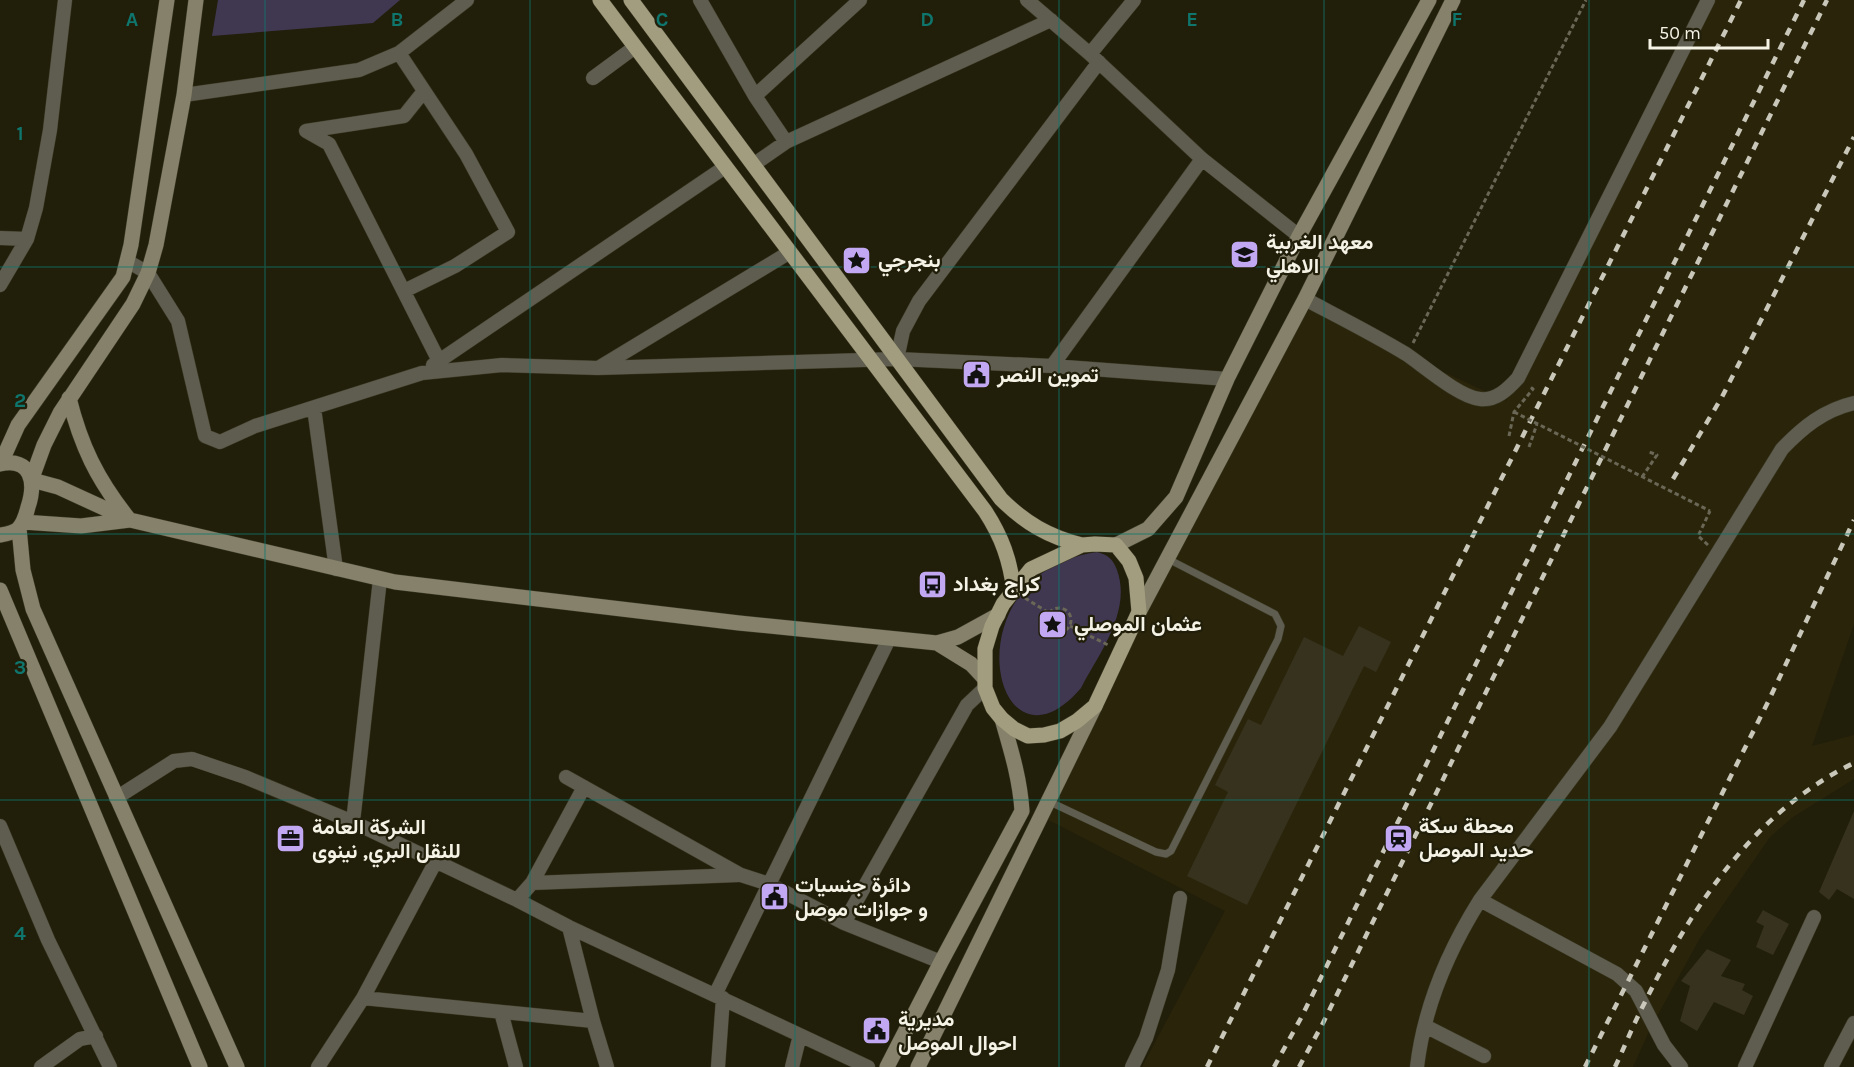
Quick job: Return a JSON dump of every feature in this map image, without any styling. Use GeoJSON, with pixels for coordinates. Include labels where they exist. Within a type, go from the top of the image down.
{"type":"FeatureCollection","features":[{"type":"Feature","properties":{"kind":"main road"},"geometry":{"type":"LineString","coordinates":[[1,464],[8,443],[18,425],[123,276],[131,245],[167,0]]}},
{"type":"Feature","properties":{"kind":"main road"},"geometry":{"type":"LineString","coordinates":[[196,0],[184,95],[156,245],[148,273],[133,304],[69,398],[52,429],[32,479],[32,495],[21,525],[23,570],[33,609],[237,1067]]}},
{"type":"Feature","properties":{"kind":"main road"},"geometry":{"type":"LineString","coordinates":[[600,0],[994,526],[1008,557],[1014,591]]}},
{"type":"Feature","properties":{"kind":"main road"},"geometry":{"type":"LineString","coordinates":[[631,0],[1001,499],[1014,512],[1046,534],[1082,545],[1116,545],[1148,529],[1176,497],[1227,379],[1299,236],[1429,0]]}},
{"type":"Feature","properties":{"kind":"main road"},"geometry":{"type":"LineString","coordinates":[[918,1067],[1139,612],[1305,298],[1453,0]]}},
{"type":"Feature","properties":{"kind":"main road"},"geometry":{"type":"LineString","coordinates":[[69,398],[77,432],[91,464],[108,494],[130,520]]}},
{"type":"Feature","properties":{"kind":"main road"},"geometry":{"type":"LineString","coordinates":[[1,464],[10,462],[19,465],[32,479],[130,520],[380,579],[511,596],[937,643],[958,637],[998,615]]}},
{"type":"Feature","properties":{"kind":"main road"},"geometry":{"type":"LineString","coordinates":[[0,535],[10,534],[21,525],[81,526],[130,520]]}},
{"type":"Feature","properties":{"kind":"main road"},"geometry":{"type":"LineString","coordinates":[[984,683],[985,649],[1003,604],[1031,569],[1082,545]]}},
{"type":"Feature","properties":{"kind":"main road"},"geometry":{"type":"LineString","coordinates":[[1116,545],[1129,561],[1136,578],[1139,612]]}},
{"type":"Feature","properties":{"kind":"main road"},"geometry":{"type":"LineString","coordinates":[[0,590],[200,1067]]}},
{"type":"Feature","properties":{"kind":"main road"},"geometry":{"type":"LineString","coordinates":[[937,643],[971,664],[984,683],[993,708],[1014,729],[1028,736],[1044,735],[1060,730],[1077,721],[1095,706]]}},
{"type":"Feature","properties":{"kind":"main road"},"geometry":{"type":"LineString","coordinates":[[887,1067],[1022,811],[1016,763],[1002,719]]}},
{"type":"Feature","properties":{"kind":"street"},"geometry":{"type":"LineString","coordinates":[[0,285],[27,239],[36,207],[50,130],[65,0]]}},
{"type":"Feature","properties":{"kind":"street"},"geometry":{"type":"LineString","coordinates":[[184,95],[358,70],[399,53],[467,0]]}},
{"type":"Feature","properties":{"kind":"street"},"geometry":{"type":"LineString","coordinates":[[700,0],[755,96],[786,142]]}},
{"type":"Feature","properties":{"kind":"street"},"geometry":{"type":"LineString","coordinates":[[755,96],[860,0]]}},
{"type":"Feature","properties":{"kind":"street"},"geometry":{"type":"LineString","coordinates":[[1027,0],[1095,58],[1202,159],[1299,236]]}},
{"type":"Feature","properties":{"kind":"street"},"geometry":{"type":"LineString","coordinates":[[897,358],[903,331],[919,301],[1095,58],[1134,0]]}},
{"type":"Feature","properties":{"kind":"street"},"geometry":{"type":"LineString","coordinates":[[1305,298],[1407,355],[1435,375],[1478,399],[1490,399],[1505,392],[1518,378],[1708,0]]}},
{"type":"Feature","properties":{"kind":"street"},"geometry":{"type":"LineString","coordinates":[[753,165],[786,142],[1051,20]]}},
{"type":"Feature","properties":{"kind":"street"},"geometry":{"type":"LineString","coordinates":[[593,78],[635,47]]}},
{"type":"Feature","properties":{"kind":"street"},"geometry":{"type":"LineString","coordinates":[[399,53],[466,154],[508,232],[455,266],[404,291]]}},
{"type":"Feature","properties":{"kind":"street"},"geometry":{"type":"LineString","coordinates":[[424,91],[404,116],[306,131],[328,144],[439,361]]}},
{"type":"Feature","properties":{"kind":"street"},"geometry":{"type":"LineString","coordinates":[[1052,366],[1202,159]]}},
{"type":"Feature","properties":{"kind":"street"},"geometry":{"type":"LineString","coordinates":[[422,373],[726,167]]}},
{"type":"Feature","properties":{"kind":"street"},"geometry":{"type":"LineString","coordinates":[[0,238],[27,239]]}},
{"type":"Feature","properties":{"kind":"street"},"geometry":{"type":"LineString","coordinates":[[598,368],[790,252]]}},
{"type":"Feature","properties":{"kind":"street"},"geometry":{"type":"LineString","coordinates":[[127,261],[148,273],[178,321],[205,436],[220,442],[255,426],[422,373],[502,365],[598,368],[897,358],[1052,366],[1227,379]]}},
{"type":"Feature","properties":{"kind":"street"},"geometry":{"type":"LineString","coordinates":[[1417,1067],[1432,999],[1445,965],[1480,900],[1610,727],[1782,449],[1807,424],[1821,415],[1854,404]]}},
{"type":"Feature","properties":{"kind":"street"},"geometry":{"type":"LineString","coordinates":[[314,408],[336,569]]}},
{"type":"Feature","properties":{"kind":"street"},"geometry":{"type":"LineString","coordinates":[[353,822],[380,579]]}},
{"type":"Feature","properties":{"kind":"street"},"geometry":{"type":"LineString","coordinates":[[718,1067],[719,997],[769,884],[888,639]]}},
{"type":"Feature","properties":{"kind":"street"},"geometry":{"type":"LineString","coordinates":[[844,924],[967,705],[984,683]]}},
{"type":"Feature","properties":{"kind":"street"},"geometry":{"type":"LineString","coordinates":[[116,798],[174,761],[192,759],[245,777],[353,822],[569,927],[868,1067]]}},
{"type":"Feature","properties":{"kind":"street"},"geometry":{"type":"LineString","coordinates":[[566,777],[741,875],[769,884],[844,924],[941,962]]}},
{"type":"Feature","properties":{"kind":"street"},"geometry":{"type":"LineString","coordinates":[[517,900],[532,883],[584,787]]}},
{"type":"Feature","properties":{"kind":"street"},"geometry":{"type":"LineString","coordinates":[[0,826],[48,940],[110,1067]]}},
{"type":"Feature","properties":{"kind":"street"},"geometry":{"type":"LineString","coordinates":[[318,1067],[363,998],[436,861]]}},
{"type":"Feature","properties":{"kind":"street"},"geometry":{"type":"LineString","coordinates":[[532,883],[741,875]]}},
{"type":"Feature","properties":{"kind":"street"},"geometry":{"type":"LineString","coordinates":[[1132,1067],[1146,1038],[1168,970],[1180,898]]}},
{"type":"Feature","properties":{"kind":"street"},"geometry":{"type":"LineString","coordinates":[[1480,900],[1617,974],[1636,992],[1664,1046],[1681,1067]]}},
{"type":"Feature","properties":{"kind":"street"},"geometry":{"type":"LineString","coordinates":[[1745,1067],[1814,917]]}},
{"type":"Feature","properties":{"kind":"street"},"geometry":{"type":"LineString","coordinates":[[569,927],[607,1067]]}},
{"type":"Feature","properties":{"kind":"street"},"geometry":{"type":"LineString","coordinates":[[363,998],[593,1021]]}},
{"type":"Feature","properties":{"kind":"street"},"geometry":{"type":"LineString","coordinates":[[501,1012],[516,1067]]}},
{"type":"Feature","properties":{"kind":"street"},"geometry":{"type":"LineString","coordinates":[[1831,1067],[1854,1023]]}},
{"type":"Feature","properties":{"kind":"street"},"geometry":{"type":"LineString","coordinates":[[1425,1026],[1484,1056]]}},
{"type":"Feature","properties":{"kind":"street"},"geometry":{"type":"LineString","coordinates":[[792,1067],[800,1035]]}},
{"type":"Feature","properties":{"kind":"street"},"geometry":{"type":"LineString","coordinates":[[41,1067],[80,1039],[96,1036]]}},
{"type":"Feature","properties":{"kind":"lane"},"geometry":{"type":"LineString","coordinates":[[1048,801],[1156,852],[1166,854],[1171,851],[1281,633],[1279,620],[1269,610],[1168,559]]}},
{"type":"Feature","properties":{"kind":"path"},"geometry":{"type":"LineString","coordinates":[[1407,355],[1586,0]]}},
{"type":"Feature","properties":{"kind":"path"},"geometry":{"type":"LineString","coordinates":[[1509,436],[1514,412],[1533,389]]}},
{"type":"Feature","properties":{"kind":"path"},"geometry":{"type":"LineString","coordinates":[[1514,412],[1710,511],[1698,536]]}},
{"type":"Feature","properties":{"kind":"path"},"geometry":{"type":"LineString","coordinates":[[1529,447],[1537,424]]}},
{"type":"Feature","properties":{"kind":"path"},"geometry":{"type":"LineString","coordinates":[[1642,477],[1657,455],[1647,451]]}},
{"type":"Feature","properties":{"kind":"path"},"geometry":{"type":"LineString","coordinates":[[1014,591],[1049,613]]}},
{"type":"Feature","properties":{"kind":"path"},"geometry":{"type":"LineString","coordinates":[[1049,613],[1059,608],[1066,610],[1071,617],[1070,626]]}},
{"type":"Feature","properties":{"kind":"path"},"geometry":{"type":"LineString","coordinates":[[1049,613],[1047,624],[1052,630],[1060,632],[1070,626]]}},
{"type":"Feature","properties":{"kind":"path"},"geometry":{"type":"LineString","coordinates":[[1070,626],[1120,652]]}},
{"type":"Feature","properties":{"kind":"shaded area"},"geometry":{"type":"Polygon","coordinates":[[[218,0],[400,0],[373,23],[212,36],[218,0]]]}},
{"type":"Feature","properties":{"kind":"shaded area"},"geometry":{"type":"Polygon","coordinates":[[[1712,0],[1854,0],[1854,624],[1812,746],[1854,735],[1854,779],[1793,817],[1770,837],[1700,938],[1650,1029],[1633,1067],[1142,1067],[1225,911],[1041,816],[1305,299],[1407,355],[1506,401],[1712,0]]]}},
{"type":"Feature","properties":{"kind":"shaded area"},"geometry":{"type":"Polygon","coordinates":[[[1097,552],[1112,560],[1120,585],[1120,601],[1111,632],[1081,688],[1051,712],[1026,713],[1008,696],[1000,666],[1003,632],[1019,597],[1049,568],[1097,552]]]}},
{"type":"Feature","properties":{"kind":"building"},"geometry":{"type":"Polygon","coordinates":[[[1359,626],[1391,642],[1376,672],[1364,666],[1247,905],[1187,876],[1228,792],[1215,785],[1248,719],[1261,725],[1304,637],[1343,656],[1359,626]]]}},
{"type":"Feature","properties":{"kind":"building"},"geometry":{"type":"Polygon","coordinates":[[[1854,811],[1854,899],[1837,889],[1829,900],[1819,892],[1854,811]]]}},
{"type":"Feature","properties":{"kind":"building"},"geometry":{"type":"Polygon","coordinates":[[[1763,910],[1789,924],[1773,955],[1756,947],[1764,926],[1756,922],[1763,910]]]}},
{"type":"Feature","properties":{"kind":"building"},"geometry":{"type":"Polygon","coordinates":[[[1707,949],[1731,960],[1721,976],[1745,984],[1742,990],[1753,996],[1744,1015],[1714,1002],[1697,1031],[1680,1021],[1690,986],[1681,981],[1707,949]]]}},
{"type":"Feature","properties":{"kind":"railway"},"geometry":{"type":"LineString","coordinates":[[1207,1067],[1741,0]]}},
{"type":"Feature","properties":{"kind":"railway"},"geometry":{"type":"LineString","coordinates":[[1274,1067],[1301,1018],[1804,0]]}},
{"type":"Feature","properties":{"kind":"railway"},"geometry":{"type":"LineString","coordinates":[[1299,1067],[1322,1025],[1827,0]]}},
{"type":"Feature","properties":{"kind":"railway"},"geometry":{"type":"LineString","coordinates":[[1673,479],[1722,397],[1854,137]]}},
{"type":"Feature","properties":{"kind":"railway"},"geometry":{"type":"LineString","coordinates":[[1585,1067],[1768,702],[1854,520]]}},
{"type":"Feature","properties":{"kind":"railway"},"geometry":{"type":"LineString","coordinates":[[1615,1067],[1662,968],[1705,898],[1729,866],[1756,835],[1786,807],[1818,783],[1854,763]]}},
{"type":"Feature","properties":{"kind":"place","name":"معهد الغربية الاهلي"},"geometry":{"type":"Point","coordinates":[1245,254]}},
{"type":"Feature","properties":{"kind":"place","name":"بنجرجي"},"geometry":{"type":"Point","coordinates":[857,260]}},
{"type":"Feature","properties":{"kind":"place","name":"تموين النصر"},"geometry":{"type":"Point","coordinates":[976,375]}},
{"type":"Feature","properties":{"kind":"place","name":"كراج بغداد"},"geometry":{"type":"Point","coordinates":[932,584]}},
{"type":"Feature","properties":{"kind":"place","name":"عثمان الموصلي"},"geometry":{"type":"Point","coordinates":[1053,624]}},
{"type":"Feature","properties":{"kind":"place","name":"محطة سكة حديد الموصل"},"geometry":{"type":"Point","coordinates":[1398,838]}},
{"type":"Feature","properties":{"kind":"place","name":"الشركة العامة للنقل البري, نينوى"},"geometry":{"type":"Point","coordinates":[291,839]}},
{"type":"Feature","properties":{"kind":"place","name":"دائرة جنسيات و جوازات موصل"},"geometry":{"type":"Point","coordinates":[774,897]}},
{"type":"Feature","properties":{"kind":"place","name":"مديرية احوال الموصل"},"geometry":{"type":"Point","coordinates":[877,1031]}}]}
